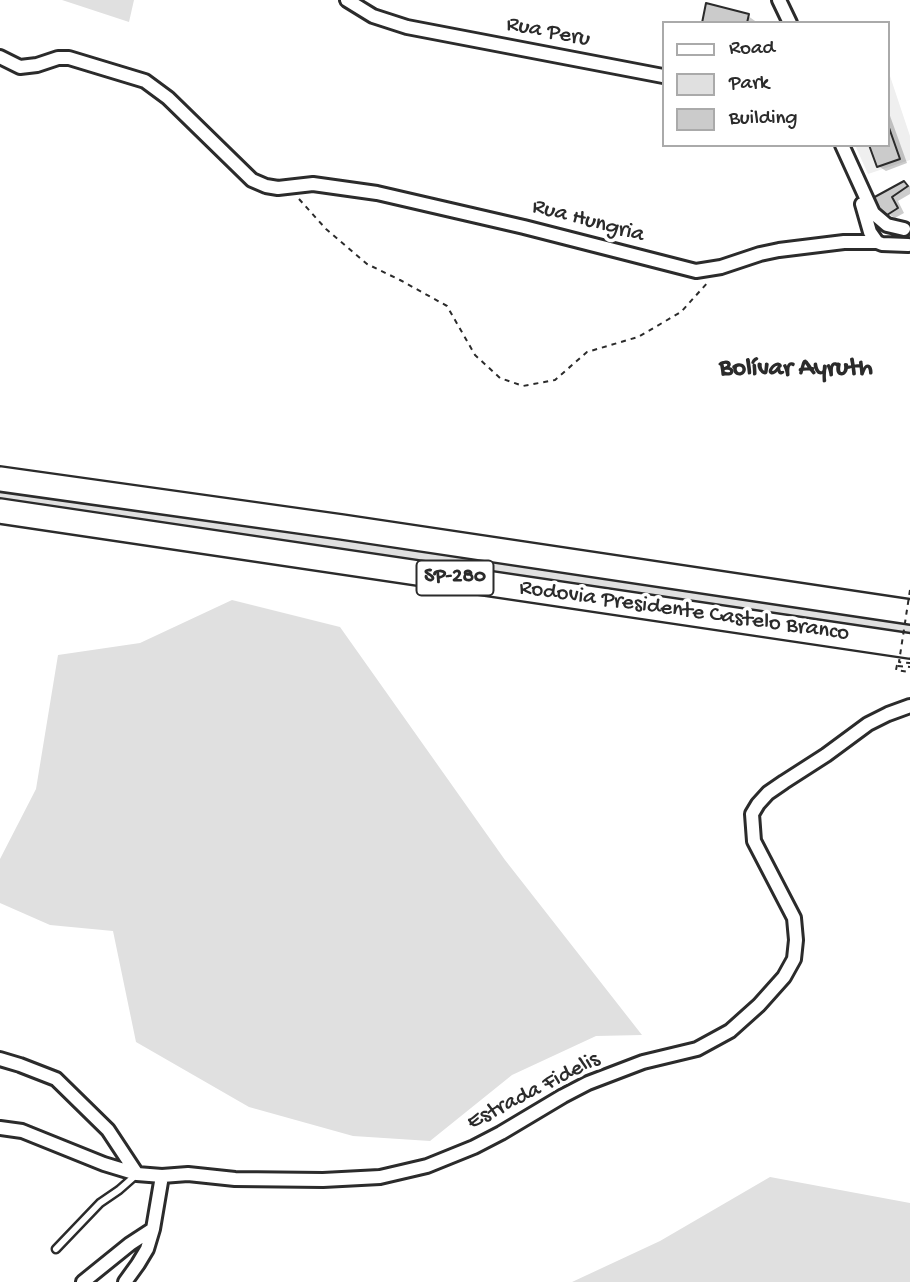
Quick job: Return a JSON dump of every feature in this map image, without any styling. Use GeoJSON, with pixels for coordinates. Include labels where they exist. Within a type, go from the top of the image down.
{"type":"FeatureCollection","features":[{"type":"Feature","properties":{"kind":"highway","name":"Rodovia Presidente Castelo Branco"},"geometry":{"type":"LineString","coordinates":[[0,479],[910,612]]}},
{"type":"Feature","properties":{"kind":"highway","name":"Rodovia Presidente Castelo Branco"},"geometry":{"type":"LineString","coordinates":[[0,511],[910,646]]}},
{"type":"Feature","properties":{"kind":"street","name":"Rua Peru"},"geometry":{"type":"LineString","coordinates":[[347,0],[373,16],[407,27],[662,76]]}},
{"type":"Feature","properties":{"kind":"street"},"geometry":{"type":"LineString","coordinates":[[779,0],[789,21]]}},
{"type":"Feature","properties":{"kind":"street","name":"Rua Hungria"},"geometry":{"type":"LineString","coordinates":[[0,57],[20,67],[69,58],[145,81],[169,98],[252,180],[266,186],[278,188],[313,184],[377,193],[696,271],[721,267],[779,250],[844,242],[909,246]]}},
{"type":"Feature","properties":{"kind":"street"},"geometry":{"type":"LineString","coordinates":[[843,147],[873,213],[887,225],[907,225],[905,242],[909,246]]}},
{"type":"Feature","properties":{"kind":"street"},"geometry":{"type":"LineString","coordinates":[[862,190],[862,207],[870,232],[877,242]]}},
{"type":"Feature","properties":{"kind":"street","name":"Estrada Fidelis"},"geometry":{"type":"LineString","coordinates":[[0,1128],[22,1131],[104,1164],[137,1174],[188,1174],[235,1179],[323,1180],[380,1177],[427,1166],[474,1147],[588,1083],[643,1062],[697,1049],[730,1031],[759,1005],[784,977],[793,959],[796,940],[794,918],[754,841],[752,814],[758,804],[768,793],[868,724],[910,706]]}},
{"type":"Feature","properties":{"kind":"street"},"geometry":{"type":"LineString","coordinates":[[0,1059],[56,1079],[108,1130],[137,1174]]}},
{"type":"Feature","properties":{"kind":"street"},"geometry":{"type":"LineString","coordinates":[[125,1282],[147,1249],[162,1176]]}},
{"type":"Feature","properties":{"kind":"street"},"geometry":{"type":"LineString","coordinates":[[83,1282],[153,1229]]}},
{"type":"Feature","properties":{"kind":"lane"},"geometry":{"type":"LineString","coordinates":[[56,1249],[100,1203],[137,1174]]}},
{"type":"Feature","properties":{"kind":"path"},"geometry":{"type":"LineString","coordinates":[[288,187],[326,229],[367,264],[447,306],[475,355],[500,378],[523,386],[555,380],[587,352],[638,337],[681,312],[721,267]]}},
{"type":"Feature","properties":{"kind":"path"},"geometry":{"type":"LineString","coordinates":[[910,590],[899,662],[910,665]]}},
{"type":"Feature","properties":{"kind":"path"},"geometry":{"type":"LineString","coordinates":[[910,665],[897,665],[896,670],[910,672]]}},
{"type":"Feature","properties":{"kind":"shaded area"},"geometry":{"type":"Polygon","coordinates":[[[889,73],[910,136],[910,160],[868,174],[856,147],[889,147],[889,73]]]}},
{"type":"Feature","properties":{"kind":"green space"},"geometry":{"type":"Polygon","coordinates":[[[62,0],[134,0],[129,22],[62,0]]]}},
{"type":"Feature","properties":{"kind":"green space"},"geometry":{"type":"Polygon","coordinates":[[[0,488],[910,620],[910,632],[0,503],[0,488]]]}},
{"type":"Feature","properties":{"kind":"green space"},"geometry":{"type":"Polygon","coordinates":[[[232,600],[340,627],[505,860],[642,1035],[596,1036],[512,1075],[430,1141],[353,1136],[249,1107],[136,1042],[113,931],[50,925],[0,903],[0,859],[36,789],[58,655],[140,643],[232,600]]]}},
{"type":"Feature","properties":{"kind":"green space"},"geometry":{"type":"Polygon","coordinates":[[[770,1177],[910,1203],[910,1282],[572,1282],[660,1241],[770,1177]]]}},
{"type":"Feature","properties":{"kind":"building"},"geometry":{"type":"Polygon","coordinates":[[[706,3],[749,14],[747,21],[702,21],[706,3]]]}},
{"type":"Feature","properties":{"kind":"building"},"geometry":{"type":"Polygon","coordinates":[[[889,128],[900,159],[877,167],[870,147],[889,147],[889,128]]]}},
{"type":"Feature","properties":{"kind":"building"},"geometry":{"type":"Polygon","coordinates":[[[904,181],[908,186],[892,197],[898,208],[887,215],[882,212],[871,199],[904,181]]]}},
{"type":"Feature","properties":{"kind":"district","name":"Bolívar Ayruth"},"geometry":{"type":"Point","coordinates":[796,370]}}]}
